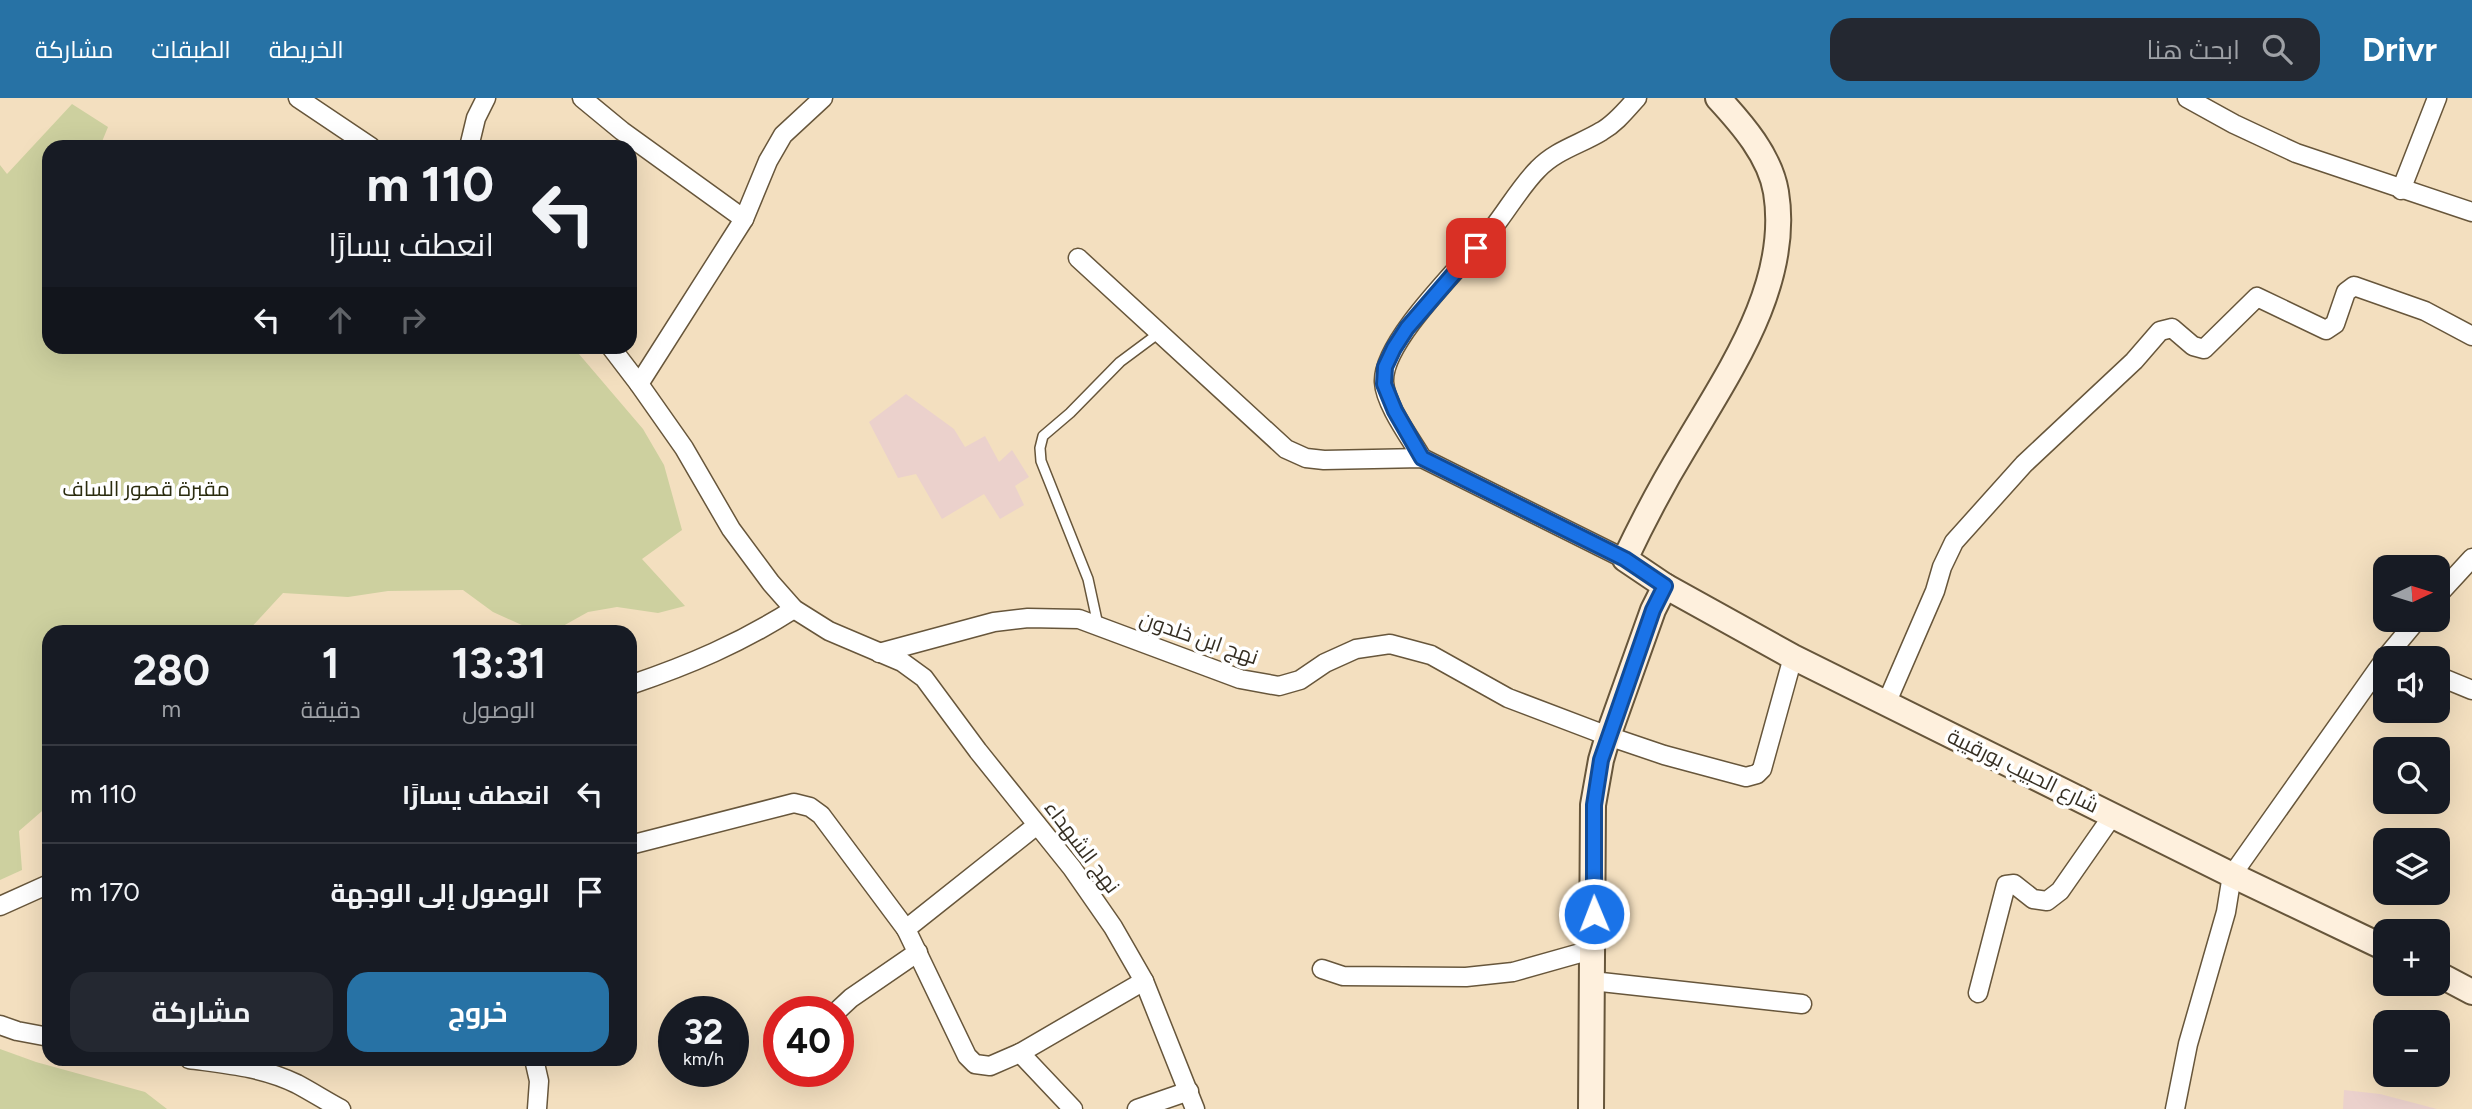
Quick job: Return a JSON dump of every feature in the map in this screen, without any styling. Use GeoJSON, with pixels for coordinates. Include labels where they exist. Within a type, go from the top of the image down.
{"type":"FeatureCollection","features":[{"type":"Feature","properties":{"kind":"street"},"geometry":{"type":"LineString","coordinates":[[298,98],[361,140]]}},
{"type":"Feature","properties":{"kind":"street"},"geometry":{"type":"LineString","coordinates":[[471,140],[476,118],[486,98]]}},
{"type":"Feature","properties":{"kind":"street"},"geometry":{"type":"LineString","coordinates":[[582,98],[634,140]]}},
{"type":"Feature","properties":{"kind":"street"},"geometry":{"type":"LineString","coordinates":[[639,384],[744,219],[768,161],[783,135],[822,98]]}},
{"type":"Feature","properties":{"kind":"street"},"geometry":{"type":"LineString","coordinates":[[1422,458],[1395,411],[1384,384],[1385,367],[1394,348],[1407,328],[1493,228],[1538,168],[1559,152],[1602,131],[1637,98]]}},
{"type":"Feature","properties":{"kind":"street"},"geometry":{"type":"LineString","coordinates":[[1078,258],[1286,449],[1306,458],[1324,460],[1422,458],[1625,559],[1733,363],[1762,303],[1774,257],[1778,215],[1776,190],[1743,126],[1718,98]]}},
{"type":"Feature","properties":{"kind":"street"},"geometry":{"type":"LineString","coordinates":[[2187,98],[2296,153],[2472,212]]}},
{"type":"Feature","properties":{"kind":"street"},"geometry":{"type":"LineString","coordinates":[[2401,190],[2437,98]]}},
{"type":"Feature","properties":{"kind":"street"},"geometry":{"type":"LineString","coordinates":[[637,142],[744,219]]}},
{"type":"Feature","properties":{"kind":"street"},"geometry":{"type":"LineString","coordinates":[[1886,704],[1954,542],[2024,464],[2134,361],[2160,331],[2172,328],[2193,346],[2204,349],[2256,297],[2326,330],[2335,324],[2346,292],[2354,286],[2425,311],[2472,336]]}},
{"type":"Feature","properties":{"kind":"street","name":"نهج الشهداء"},"geometry":{"type":"LineString","coordinates":[[616,354],[684,448],[731,529],[794,609],[829,631],[915,669],[1072,868],[1100,908],[1144,981],[1195,1109]]}},
{"type":"Feature","properties":{"kind":"street"},"geometry":{"type":"LineString","coordinates":[[2450,582],[2472,558]]}},
{"type":"Feature","properties":{"kind":"street","name":"شارع الحبيب بورقيبة"},"geometry":{"type":"LineString","coordinates":[[1625,559],[1665,586],[1793,657],[2232,876],[2373,942]]}},
{"type":"Feature","properties":{"kind":"street"},"geometry":{"type":"LineString","coordinates":[[1591,1109],[1594,805],[1608,736],[1653,610],[1665,586]]}},
{"type":"Feature","properties":{"kind":"street"},"geometry":{"type":"LineString","coordinates":[[637,683],[694,663],[747,638],[794,609]]}},
{"type":"Feature","properties":{"kind":"street","name":"نهج ابن خلدون"},"geometry":{"type":"LineString","coordinates":[[879,653],[1005,620],[1068,618],[1079,619],[1240,679],[1279,686],[1300,680],[1325,663],[1356,649],[1390,644],[1431,655],[1508,698],[1608,736],[1739,777],[1752,777],[1762,769],[1793,657]]}},
{"type":"Feature","properties":{"kind":"street"},"geometry":{"type":"LineString","coordinates":[[2397,646],[2408,632]]}},
{"type":"Feature","properties":{"kind":"street"},"geometry":{"type":"LineString","coordinates":[[2175,1109],[2188,1044],[2225,912],[2232,876],[2373,679]]}},
{"type":"Feature","properties":{"kind":"street"},"geometry":{"type":"LineString","coordinates":[[2450,681],[2472,690]]}},
{"type":"Feature","properties":{"kind":"street"},"geometry":{"type":"LineString","coordinates":[[637,843],[794,803],[810,807],[821,815],[906,929],[967,1056],[975,1064],[990,1066],[1020,1053],[1144,981]]}},
{"type":"Feature","properties":{"kind":"street"},"geometry":{"type":"LineString","coordinates":[[1978,993],[2006,886],[2014,884],[2033,899],[2047,901],[2060,891],[2113,815]]}},
{"type":"Feature","properties":{"kind":"street"},"geometry":{"type":"LineString","coordinates":[[906,929],[1037,825]]}},
{"type":"Feature","properties":{"kind":"street"},"geometry":{"type":"LineString","coordinates":[[0,906],[42,887]]}},
{"type":"Feature","properties":{"kind":"street"},"geometry":{"type":"LineString","coordinates":[[1322,969],[1343,976],[1466,977],[1513,972],[1591,950]]}},
{"type":"Feature","properties":{"kind":"street"},"geometry":{"type":"LineString","coordinates":[[854,996],[918,952]]}},
{"type":"Feature","properties":{"kind":"street"},"geometry":{"type":"LineString","coordinates":[[2450,980],[2472,992]]}},
{"type":"Feature","properties":{"kind":"street"},"geometry":{"type":"LineString","coordinates":[[1591,981],[1802,1004]]}},
{"type":"Feature","properties":{"kind":"street"},"geometry":{"type":"LineString","coordinates":[[0,1025],[42,1036]]}},
{"type":"Feature","properties":{"kind":"street"},"geometry":{"type":"LineString","coordinates":[[1020,1053],[1073,1109]]}},
{"type":"Feature","properties":{"kind":"street"},"geometry":{"type":"LineString","coordinates":[[240,1066],[295,1083],[341,1109]]}},
{"type":"Feature","properties":{"kind":"street"},"geometry":{"type":"LineString","coordinates":[[536,1066],[539,1081],[537,1109]]}},
{"type":"Feature","properties":{"kind":"street"},"geometry":{"type":"LineString","coordinates":[[1137,1109],[1189,1091]]}},
{"type":"Feature","properties":{"kind":"lane"},"geometry":{"type":"LineString","coordinates":[[1098,627],[1088,579],[1041,461],[1043,436],[1121,362],[1159,332]]}},
{"type":"Feature","properties":{"kind":"shaded area"},"geometry":{"type":"Polygon","coordinates":[[[906,394],[954,429],[965,447],[985,436],[999,462],[1012,450],[1029,477],[1015,486],[1024,505],[1000,519],[984,494],[942,519],[916,474],[898,478],[869,422],[906,394]]]}},
{"type":"Feature","properties":{"kind":"shaded area"},"geometry":{"type":"Polygon","coordinates":[[[2344,1090],[2380,1094],[2437,1109],[2343,1109],[2344,1090]]]}},
{"type":"Feature","properties":{"kind":"green space","name":"مقبرة قصور الساف"},"geometry":{"type":"Polygon","coordinates":[[[72,104],[108,127],[103,140],[42,140],[42,354],[579,354],[643,429],[664,465],[682,530],[642,559],[685,606],[658,613],[617,607],[588,612],[565,625],[522,625],[493,612],[463,590],[388,591],[348,597],[283,593],[253,625],[42,625],[42,811],[19,831],[22,870],[0,880],[0,165],[7,174],[72,104]]]}},
{"type":"Feature","properties":{"kind":"green space"},"geometry":{"type":"Polygon","coordinates":[[[0,1049],[42,1064],[42,1066],[145,1092],[167,1109],[0,1109],[0,1049]]]}},
{"type":"Feature","properties":{"kind":"route"},"geometry":{"type":"LineString","coordinates":[[1476,248],[1407,328],[1394,348],[1385,367],[1384,384],[1395,411],[1422,458],[1625,559],[1665,586],[1653,610],[1601,760],[1594,805],[1594,914]]}}]}
